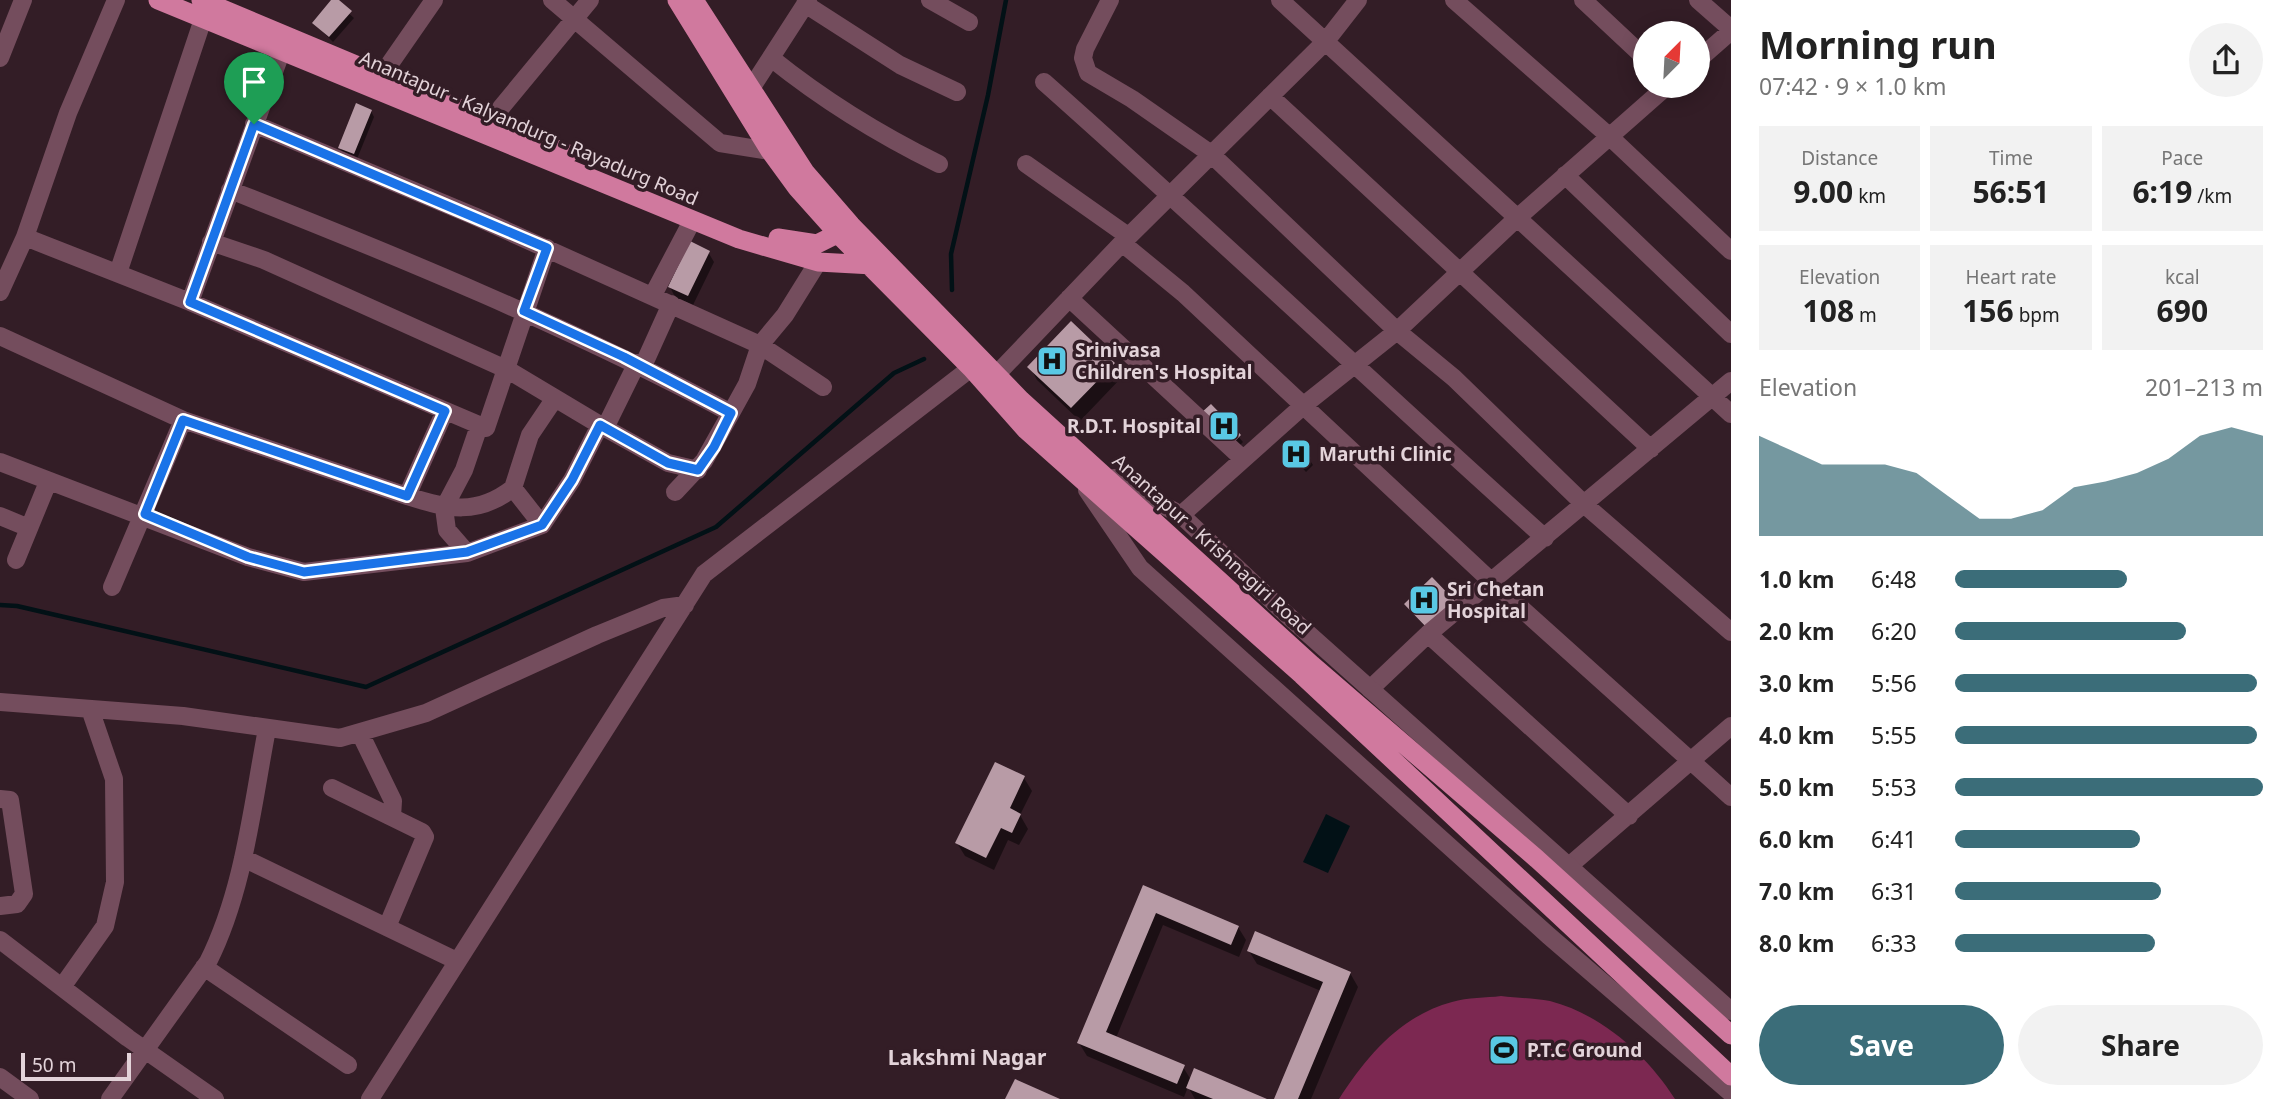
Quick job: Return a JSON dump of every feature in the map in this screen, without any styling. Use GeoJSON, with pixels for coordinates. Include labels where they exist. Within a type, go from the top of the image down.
{"type":"FeatureCollection","features":[{"type":"Feature","properties":{"kind":"highway","name":"Anantapur - Kalyandurg - Rayadurg Road"},"geometry":{"type":"LineString","coordinates":[[158,0],[209,6],[382,75],[698,210],[792,243],[817,244],[845,230]]}},
{"type":"Feature","properties":{"kind":"highway","name":"Anantapur - Krishnagiri Road"},"geometry":{"type":"LineString","coordinates":[[677,0],[770,151],[845,230],[891,265],[997,374],[1086,473]]}},
{"type":"Feature","properties":{"kind":"highway","name":"Anantapur - Krishnagiri Road"},"geometry":{"type":"LineString","coordinates":[[697,1],[750,90],[867,264],[971,369],[1026,430],[1086,473],[1307,670],[1537,859],[1731,1035]]}},
{"type":"Feature","properties":{"kind":"highway","name":"Anantapur - Kalyandurg - Rayadurg Road"},"geometry":{"type":"LineString","coordinates":[[209,6],[282,50],[692,221],[785,254],[818,262],[891,265]]}},
{"type":"Feature","properties":{"kind":"highway"},"geometry":{"type":"LineString","coordinates":[[1307,670],[1731,1076]]}},
{"type":"Feature","properties":{"kind":"street"},"geometry":{"type":"LineString","coordinates":[[0,58],[23,0]]}},
{"type":"Feature","properties":{"kind":"street"},"geometry":{"type":"LineString","coordinates":[[0,292],[25,237],[68,113],[116,0]]}},
{"type":"Feature","properties":{"kind":"street"},"geometry":{"type":"LineString","coordinates":[[382,75],[433,0]]}},
{"type":"Feature","properties":{"kind":"street"},"geometry":{"type":"LineString","coordinates":[[552,0],[720,143],[770,151]]}},
{"type":"Feature","properties":{"kind":"street"},"geometry":{"type":"LineString","coordinates":[[490,121],[590,0]]}},
{"type":"Feature","properties":{"kind":"street"},"geometry":{"type":"LineString","coordinates":[[930,0],[968,22]]}},
{"type":"Feature","properties":{"kind":"street"},"geometry":{"type":"LineString","coordinates":[[1110,0],[1085,50],[1083,58],[1088,73],[1132,99],[1211,154],[1397,331],[1454,379],[1585,505],[1731,632]]}},
{"type":"Feature","properties":{"kind":"street"},"geometry":{"type":"LineString","coordinates":[[1280,0],[1731,414]]}},
{"type":"Feature","properties":{"kind":"street"},"geometry":{"type":"LineString","coordinates":[[997,374],[1125,240],[1326,41],[1359,0]]}},
{"type":"Feature","properties":{"kind":"street"},"geometry":{"type":"LineString","coordinates":[[1454,0],[1609,136],[1731,251]]}},
{"type":"Feature","properties":{"kind":"street"},"geometry":{"type":"LineString","coordinates":[[1583,0],[1633,47]]}},
{"type":"Feature","properties":{"kind":"street"},"geometry":{"type":"LineString","coordinates":[[1698,0],[1731,30],[1710,49]]}},
{"type":"Feature","properties":{"kind":"street"},"geometry":{"type":"LineString","coordinates":[[750,90],[807,2],[900,65],[957,92]]}},
{"type":"Feature","properties":{"kind":"street"},"geometry":{"type":"LineString","coordinates":[[118,273],[209,6]]}},
{"type":"Feature","properties":{"kind":"street"},"geometry":{"type":"LineString","coordinates":[[190,302],[282,50]]}},
{"type":"Feature","properties":{"kind":"street"},"geometry":{"type":"LineString","coordinates":[[771,58],[805,85],[897,143],[939,164]]}},
{"type":"Feature","properties":{"kind":"street"},"geometry":{"type":"LineString","coordinates":[[1044,82],[1171,194],[1353,366],[1545,538]]}},
{"type":"Feature","properties":{"kind":"street"},"geometry":{"type":"LineString","coordinates":[[1270,96],[1651,449]]}},
{"type":"Feature","properties":{"kind":"street"},"geometry":{"type":"LineString","coordinates":[[1181,515],[1304,405],[1397,331],[1516,219],[1653,98]]}},
{"type":"Feature","properties":{"kind":"street"},"geometry":{"type":"LineString","coordinates":[[254,124],[653,295],[760,345],[824,387]]}},
{"type":"Feature","properties":{"kind":"street"},"geometry":{"type":"LineString","coordinates":[[1026,164],[1125,240],[1492,582],[1731,797]]}},
{"type":"Feature","properties":{"kind":"street"},"geometry":{"type":"LineString","coordinates":[[1565,175],[1731,334]]}},
{"type":"Feature","properties":{"kind":"street"},"geometry":{"type":"LineString","coordinates":[[230,190],[524,311],[640,365],[731,413]]}},
{"type":"Feature","properties":{"kind":"street"},"geometry":{"type":"LineString","coordinates":[[653,295],[692,221]]}},
{"type":"Feature","properties":{"kind":"street"},"geometry":{"type":"LineString","coordinates":[[25,237],[190,302],[486,428],[508,370],[524,311],[547,248]]}},
{"type":"Feature","properties":{"kind":"street"},"geometry":{"type":"LineString","coordinates":[[211,242],[264,260],[508,370],[668,463],[698,470]]}},
{"type":"Feature","properties":{"kind":"street"},"geometry":{"type":"LineString","coordinates":[[675,492],[698,470],[719,439],[747,384],[760,345],[785,315],[818,262]]}},
{"type":"Feature","properties":{"kind":"street"},"geometry":{"type":"LineString","coordinates":[[1069,298],[1243,459]]}},
{"type":"Feature","properties":{"kind":"street"},"geometry":{"type":"LineString","coordinates":[[0,462],[48,482],[145,514],[248,557],[304,572],[467,552],[542,525],[640,365],[671,304]]}},
{"type":"Feature","properties":{"kind":"street"},"geometry":{"type":"LineString","coordinates":[[0,336],[183,420],[444,508],[489,503],[513,488],[530,435],[555,398]]}},
{"type":"Feature","properties":{"kind":"street"},"geometry":{"type":"LineString","coordinates":[[370,1099],[704,574],[971,369]]}},
{"type":"Feature","properties":{"kind":"street"},"geometry":{"type":"LineString","coordinates":[[1370,689],[1428,634],[1731,381]]}},
{"type":"Feature","properties":{"kind":"street"},"geometry":{"type":"LineString","coordinates":[[407,496],[445,411]]}},
{"type":"Feature","properties":{"kind":"street"},"geometry":{"type":"LineString","coordinates":[[112,587],[183,420]]}},
{"type":"Feature","properties":{"kind":"street"},"geometry":{"type":"LineString","coordinates":[[467,552],[447,530],[444,508],[464,470],[479,426]]}},
{"type":"Feature","properties":{"kind":"street"},"geometry":{"type":"LineString","coordinates":[[1086,473],[1181,515],[1370,689],[1731,1011]]}},
{"type":"Feature","properties":{"kind":"street"},"geometry":{"type":"LineString","coordinates":[[1086,473],[1140,568],[1549,936],[1731,1093]]}},
{"type":"Feature","properties":{"kind":"street"},"geometry":{"type":"LineString","coordinates":[[16,561],[48,482]]}},
{"type":"Feature","properties":{"kind":"street"},"geometry":{"type":"LineString","coordinates":[[513,488],[542,525]]}},
{"type":"Feature","properties":{"kind":"street"},"geometry":{"type":"LineString","coordinates":[[0,516],[29,528]]}},
{"type":"Feature","properties":{"kind":"street"},"geometry":{"type":"LineString","coordinates":[[0,702],[183,716],[333,738],[426,713],[597,635],[663,608],[685,605]]}},
{"type":"Feature","properties":{"kind":"street"},"geometry":{"type":"LineString","coordinates":[[1428,634],[1629,816]]}},
{"type":"Feature","properties":{"kind":"street"},"geometry":{"type":"LineString","coordinates":[[62,987],[105,926],[115,882],[114,779],[90,709]]}},
{"type":"Feature","properties":{"kind":"street"},"geometry":{"type":"LineString","coordinates":[[1569,866],[1731,726]]}},
{"type":"Feature","properties":{"kind":"street"},"geometry":{"type":"LineString","coordinates":[[110,1099],[204,967],[221,937],[243,858],[267,729]]}},
{"type":"Feature","properties":{"kind":"street"},"geometry":{"type":"LineString","coordinates":[[359,733],[393,801],[392,817]]}},
{"type":"Feature","properties":{"kind":"street"},"geometry":{"type":"LineString","coordinates":[[332,788],[422,832],[425,840],[387,927]]}},
{"type":"Feature","properties":{"kind":"street"},"geometry":{"type":"LineString","coordinates":[[0,799],[10,800],[24,894],[17,904],[0,906]]}},
{"type":"Feature","properties":{"kind":"street"},"geometry":{"type":"LineString","coordinates":[[243,858],[457,961]]}},
{"type":"Feature","properties":{"kind":"street"},"geometry":{"type":"LineString","coordinates":[[0,940],[215,1099]]}},
{"type":"Feature","properties":{"kind":"street"},"geometry":{"type":"LineString","coordinates":[[204,967],[348,1065]]}},
{"type":"Feature","properties":{"kind":"street"},"geometry":{"type":"LineString","coordinates":[[0,1077],[30,1099]]}},
{"type":"Feature","properties":{"kind":"shaded area"},"geometry":{"type":"Polygon","coordinates":[[[1326,814],[1350,826],[1328,873],[1303,862],[1326,814]]]}},
{"type":"Feature","properties":{"kind":"shaded area","name":"P.T.C Ground"},"geometry":{"type":"Polygon","coordinates":[[[1501,996],[1550,1001],[1569,1007],[1605,1026],[1637,1052],[1675,1099],[1339,1099],[1373,1053],[1416,1017],[1458,1000],[1501,996]]]}},
{"type":"Feature","properties":{"kind":"building"},"geometry":{"type":"Polygon","coordinates":[[[331,0],[339,0],[352,11],[329,37],[312,23],[331,0]]]}},
{"type":"Feature","properties":{"kind":"building"},"geometry":{"type":"Polygon","coordinates":[[[356,103],[372,110],[354,154],[338,148],[356,103]]]}},
{"type":"Feature","properties":{"kind":"building"},"geometry":{"type":"Polygon","coordinates":[[[690,241],[710,251],[688,296],[668,287],[690,241]]]}},
{"type":"Feature","properties":{"kind":"building"},"geometry":{"type":"Polygon","coordinates":[[[1071,321],[1115,363],[1071,408],[1027,367],[1071,321]]]}},
{"type":"Feature","properties":{"kind":"building"},"geometry":{"type":"Polygon","coordinates":[[[1211,404],[1241,435],[1231,445],[1201,413],[1211,404]]]}},
{"type":"Feature","properties":{"kind":"building"},"geometry":{"type":"Polygon","coordinates":[[[1294,442],[1311,458],[1301,467],[1285,451],[1294,442]]]}},
{"type":"Feature","properties":{"kind":"building"},"geometry":{"type":"Polygon","coordinates":[[[1432,577],[1455,601],[1427,628],[1404,604],[1432,577]]]}},
{"type":"Feature","properties":{"kind":"building"},"geometry":{"type":"Polygon","coordinates":[[[995,762],[1025,776],[1010,808],[1021,814],[1012,833],[1001,828],[986,858],[955,843],[995,762]]]}},
{"type":"Feature","properties":{"kind":"building"},"geometry":{"type":"Polygon","coordinates":[[[1143,885],[1239,926],[1231,945],[1156,913],[1106,1032],[1185,1065],[1177,1084],[1077,1043],[1143,885]]]}},
{"type":"Feature","properties":{"kind":"building"},"geometry":{"type":"Polygon","coordinates":[[[1255,931],[1351,972],[1298,1099],[1274,1099],[1323,982],[1247,951],[1255,931]]]}},
{"type":"Feature","properties":{"kind":"building"},"geometry":{"type":"Polygon","coordinates":[[[1194,1068],[1267,1099],[1213,1099],[1186,1088],[1194,1068]]]}},
{"type":"Feature","properties":{"kind":"building"},"geometry":{"type":"Polygon","coordinates":[[[1015,1079],[1060,1099],[1005,1099],[1015,1079]]]}},
{"type":"Feature","properties":{"kind":"waterway"},"geometry":{"type":"LineString","coordinates":[[952,290],[951,254],[988,95],[1006,0]]}},
{"type":"Feature","properties":{"kind":"waterway"},"geometry":{"type":"LineString","coordinates":[[0,605],[17,606],[366,687],[716,527],[894,373],[924,359]]}},
{"type":"Feature","properties":{"kind":"place","name":"Srinivasa Children's Hospital"},"geometry":{"type":"Point","coordinates":[1052,361]}},
{"type":"Feature","properties":{"kind":"place","name":"R.D.T. Hospital"},"geometry":{"type":"Point","coordinates":[1224,426]}},
{"type":"Feature","properties":{"kind":"place","name":"Maruthi Clinic"},"geometry":{"type":"Point","coordinates":[1296,454]}},
{"type":"Feature","properties":{"kind":"place","name":"Sri Chetan Hospital"},"geometry":{"type":"Point","coordinates":[1424,600]}},
{"type":"Feature","properties":{"kind":"place","name":"P.T.C Ground"},"geometry":{"type":"Point","coordinates":[1504,1050]}},
{"type":"Feature","properties":{"kind":"district","name":"Lakshmi Nagar"},"geometry":{"type":"Point","coordinates":[967,1058]}},
{"type":"Feature","properties":{"kind":"route"},"geometry":{"type":"LineString","coordinates":[[254,124],[352,163],[547,248],[524,311],[624,357],[731,413],[714,447],[698,470],[668,463],[600,425],[572,480],[542,525],[467,552],[304,572],[248,557],[145,514],[183,420],[407,496],[445,411],[190,302],[254,124]]}}]}
